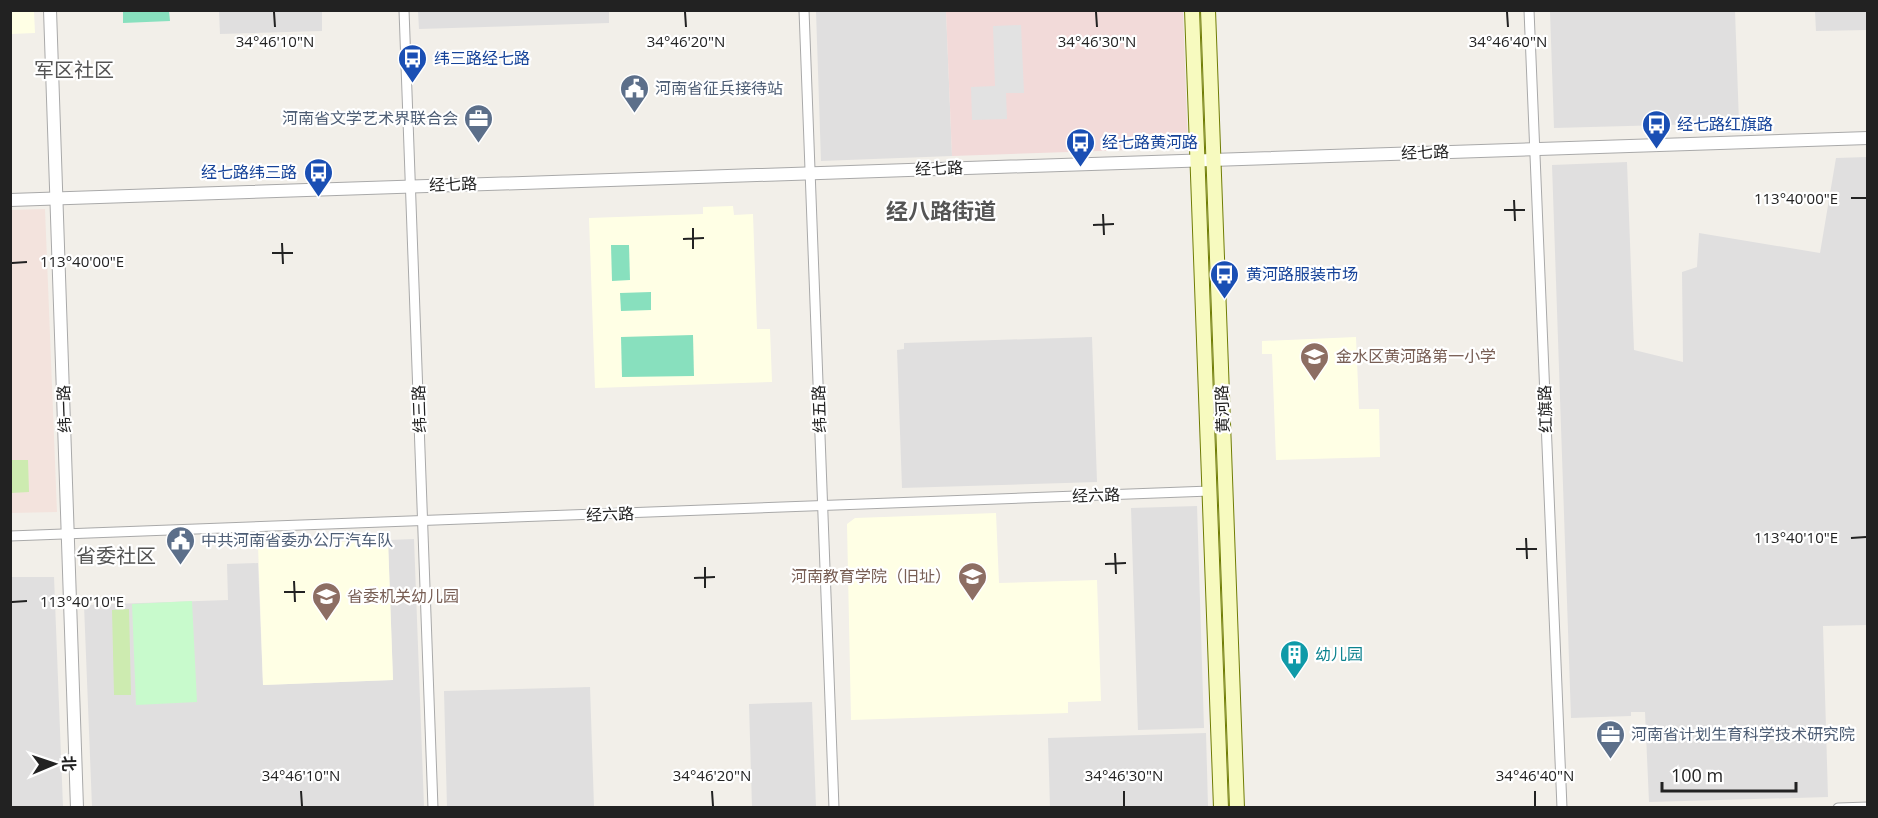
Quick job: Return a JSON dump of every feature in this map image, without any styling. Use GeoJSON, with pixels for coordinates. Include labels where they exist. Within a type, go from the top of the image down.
{"type":"FeatureCollection","features":[{"type":"Feature","properties":{"kind":"main road","name":"黄河路"},"geometry":{"type":"LineString","coordinates":[[1192,10],[1221,807]]}},
{"type":"Feature","properties":{"kind":"main road","name":"黄河路"},"geometry":{"type":"LineString","coordinates":[[1208,10],[1237,807]]}},
{"type":"Feature","properties":{"kind":"street","name":"纬一路"},"geometry":{"type":"LineString","coordinates":[[50,10],[77,807]]}},
{"type":"Feature","properties":{"kind":"street","name":"纬三路"},"geometry":{"type":"LineString","coordinates":[[404,10],[433,807]]}},
{"type":"Feature","properties":{"kind":"street","name":"纬五路"},"geometry":{"type":"LineString","coordinates":[[804,10],[834,807]]}},
{"type":"Feature","properties":{"kind":"street","name":"红旗路"},"geometry":{"type":"LineString","coordinates":[[1529,10],[1562,807]]}},
{"type":"Feature","properties":{"kind":"street","name":"经七路"},"geometry":{"type":"LineString","coordinates":[[10,200],[1868,138]]}},
{"type":"Feature","properties":{"kind":"street","name":"经六路"},"geometry":{"type":"LineString","coordinates":[[10,536],[1210,491]]}},
{"type":"Feature","properties":{"kind":"street"},"geometry":{"type":"LineString","coordinates":[[1838,807],[1868,807]]}},
{"type":"Feature","properties":{"kind":"shaded area"},"geometry":{"type":"Polygon","coordinates":[[[10,11],[34,11],[35,33],[11,34],[10,11]]]}},
{"type":"Feature","properties":{"kind":"shaded area"},"geometry":{"type":"Polygon","coordinates":[[[219,11],[322,11],[322,31],[220,34],[219,11]]]}},
{"type":"Feature","properties":{"kind":"shaded area"},"geometry":{"type":"Polygon","coordinates":[[[418,11],[609,11],[609,23],[419,29],[418,11]]]}},
{"type":"Feature","properties":{"kind":"shaded area"},"geometry":{"type":"Polygon","coordinates":[[[816,11],[946,11],[952,156],[821,161],[816,11]]]}},
{"type":"Feature","properties":{"kind":"shaded area"},"geometry":{"type":"Polygon","coordinates":[[[946,11],[1183,11],[1188,148],[952,156],[946,11]]]}},
{"type":"Feature","properties":{"kind":"shaded area"},"geometry":{"type":"Polygon","coordinates":[[[1550,11],[1735,11],[1739,123],[1554,128],[1550,11]]]}},
{"type":"Feature","properties":{"kind":"shaded area"},"geometry":{"type":"Polygon","coordinates":[[[1815,11],[1867,11],[1867,30],[1816,31],[1815,11]]]}},
{"type":"Feature","properties":{"kind":"shaded area"},"geometry":{"type":"Polygon","coordinates":[[[1021,25],[1024,93],[1006,93],[1007,119],[972,120],[971,87],[995,86],[993,26],[1021,25]]]}},
{"type":"Feature","properties":{"kind":"shaded area"},"geometry":{"type":"Polygon","coordinates":[[[1867,157],[1867,625],[1823,626],[1828,797],[1649,802],[1645,712],[1631,712],[1631,716],[1571,718],[1552,165],[1627,162],[1634,350],[1683,362],[1682,272],[1697,267],[1699,233],[1820,253],[1836,158],[1867,157]]]}},
{"type":"Feature","properties":{"kind":"shaded area"},"geometry":{"type":"Polygon","coordinates":[[[733,206],[734,215],[753,214],[757,329],[770,329],[772,382],[595,388],[589,218],[703,214],[703,207],[733,206]]]}},
{"type":"Feature","properties":{"kind":"shaded area"},"geometry":{"type":"Polygon","coordinates":[[[45,209],[57,512],[11,513],[10,210],[45,209]]]}},
{"type":"Feature","properties":{"kind":"shaded area"},"geometry":{"type":"Polygon","coordinates":[[[1092,337],[1097,482],[902,488],[897,350],[904,349],[904,343],[1092,337]]]}},
{"type":"Feature","properties":{"kind":"shaded area","name":"金水区黄河路第一小学"},"geometry":{"type":"Polygon","coordinates":[[[1356,337],[1359,409],[1379,409],[1380,457],[1276,460],[1272,354],[1262,354],[1262,341],[1356,337]]]}},
{"type":"Feature","properties":{"kind":"shaded area"},"geometry":{"type":"Polygon","coordinates":[[[1197,506],[1204,728],[1138,730],[1131,508],[1197,506]]]}},
{"type":"Feature","properties":{"kind":"shaded area","name":"河南教育学院（旧址）"},"geometry":{"type":"Polygon","coordinates":[[[996,513],[999,583],[1097,580],[1101,701],[1068,702],[1068,713],[851,720],[847,524],[855,518],[996,513]]]}},
{"type":"Feature","properties":{"kind":"shaded area"},"geometry":{"type":"Polygon","coordinates":[[[414,539],[424,807],[92,807],[84,605],[228,600],[227,564],[258,563],[263,685],[393,680],[388,540],[414,539]]]}},
{"type":"Feature","properties":{"kind":"shaded area","name":"省委机关幼儿园"},"geometry":{"type":"Polygon","coordinates":[[[388,540],[393,680],[263,685],[258,545],[388,540]]]}},
{"type":"Feature","properties":{"kind":"shaded area"},"geometry":{"type":"Polygon","coordinates":[[[10,577],[54,577],[63,807],[11,807],[10,577]]]}},
{"type":"Feature","properties":{"kind":"shaded area"},"geometry":{"type":"Polygon","coordinates":[[[590,687],[594,807],[447,807],[444,691],[590,687]]]}},
{"type":"Feature","properties":{"kind":"shaded area"},"geometry":{"type":"Polygon","coordinates":[[[812,702],[816,807],[752,807],[749,704],[812,702]]]}},
{"type":"Feature","properties":{"kind":"shaded area"},"geometry":{"type":"Polygon","coordinates":[[[1206,733],[1208,807],[1050,807],[1048,738],[1206,733]]]}},
{"type":"Feature","properties":{"kind":"green space"},"geometry":{"type":"Polygon","coordinates":[[[123,11],[169,11],[170,21],[123,23],[123,11]]]}},
{"type":"Feature","properties":{"kind":"green space"},"geometry":{"type":"Polygon","coordinates":[[[611,245],[629,245],[630,280],[612,281],[611,245]]]}},
{"type":"Feature","properties":{"kind":"green space"},"geometry":{"type":"Polygon","coordinates":[[[651,292],[651,310],[621,311],[620,293],[651,292]]]}},
{"type":"Feature","properties":{"kind":"green space"},"geometry":{"type":"Polygon","coordinates":[[[693,335],[694,376],[622,377],[621,337],[693,335]]]}},
{"type":"Feature","properties":{"kind":"green space"},"geometry":{"type":"Polygon","coordinates":[[[11,460],[28,460],[29,492],[11,493],[11,460]]]}},
{"type":"Feature","properties":{"kind":"green space"},"geometry":{"type":"Polygon","coordinates":[[[192,601],[197,702],[136,705],[132,604],[192,601]]]}},
{"type":"Feature","properties":{"kind":"green space"},"geometry":{"type":"Polygon","coordinates":[[[129,609],[131,695],[114,695],[112,610],[129,609]]]}},
{"type":"Feature","properties":{"kind":"place","name":"纬三路经七路"},"geometry":{"type":"Point","coordinates":[413,84]}},
{"type":"Feature","properties":{"kind":"place","name":"河南省征兵接待站"},"geometry":{"type":"Point","coordinates":[634,114]}},
{"type":"Feature","properties":{"kind":"place","name":"河南省文学艺术界联合会"},"geometry":{"type":"Point","coordinates":[479,144]}},
{"type":"Feature","properties":{"kind":"place","name":"经七路红旗路"},"geometry":{"type":"Point","coordinates":[1656,150]}},
{"type":"Feature","properties":{"kind":"place","name":"经七路黄河路"},"geometry":{"type":"Point","coordinates":[1081,168]}},
{"type":"Feature","properties":{"kind":"place","name":"经七路纬三路"},"geometry":{"type":"Point","coordinates":[318,198]}},
{"type":"Feature","properties":{"kind":"place","name":"黄河路服装市场"},"geometry":{"type":"Point","coordinates":[1225,300]}},
{"type":"Feature","properties":{"kind":"place","name":"金水区黄河路第一小学"},"geometry":{"type":"Point","coordinates":[1315,382]}},
{"type":"Feature","properties":{"kind":"place","name":"中共河南省委办公厅汽车队"},"geometry":{"type":"Point","coordinates":[180,566]}},
{"type":"Feature","properties":{"kind":"place","name":"河南教育学院（旧址）"},"geometry":{"type":"Point","coordinates":[972,602]}},
{"type":"Feature","properties":{"kind":"place","name":"省委机关幼儿园"},"geometry":{"type":"Point","coordinates":[326,622]}},
{"type":"Feature","properties":{"kind":"place","name":"幼儿园"},"geometry":{"type":"Point","coordinates":[1294,680]}},
{"type":"Feature","properties":{"kind":"place","name":"河南省计划生育科学技术研究院"},"geometry":{"type":"Point","coordinates":[1610,760]}},
{"type":"Feature","properties":{"kind":"district","name":"军区社区"},"geometry":{"type":"Point","coordinates":[74,69]}},
{"type":"Feature","properties":{"kind":"district","name":"经八路街道"},"geometry":{"type":"Point","coordinates":[941,210]}},
{"type":"Feature","properties":{"kind":"district","name":"省委社区"},"geometry":{"type":"Point","coordinates":[116,555]}}]}
